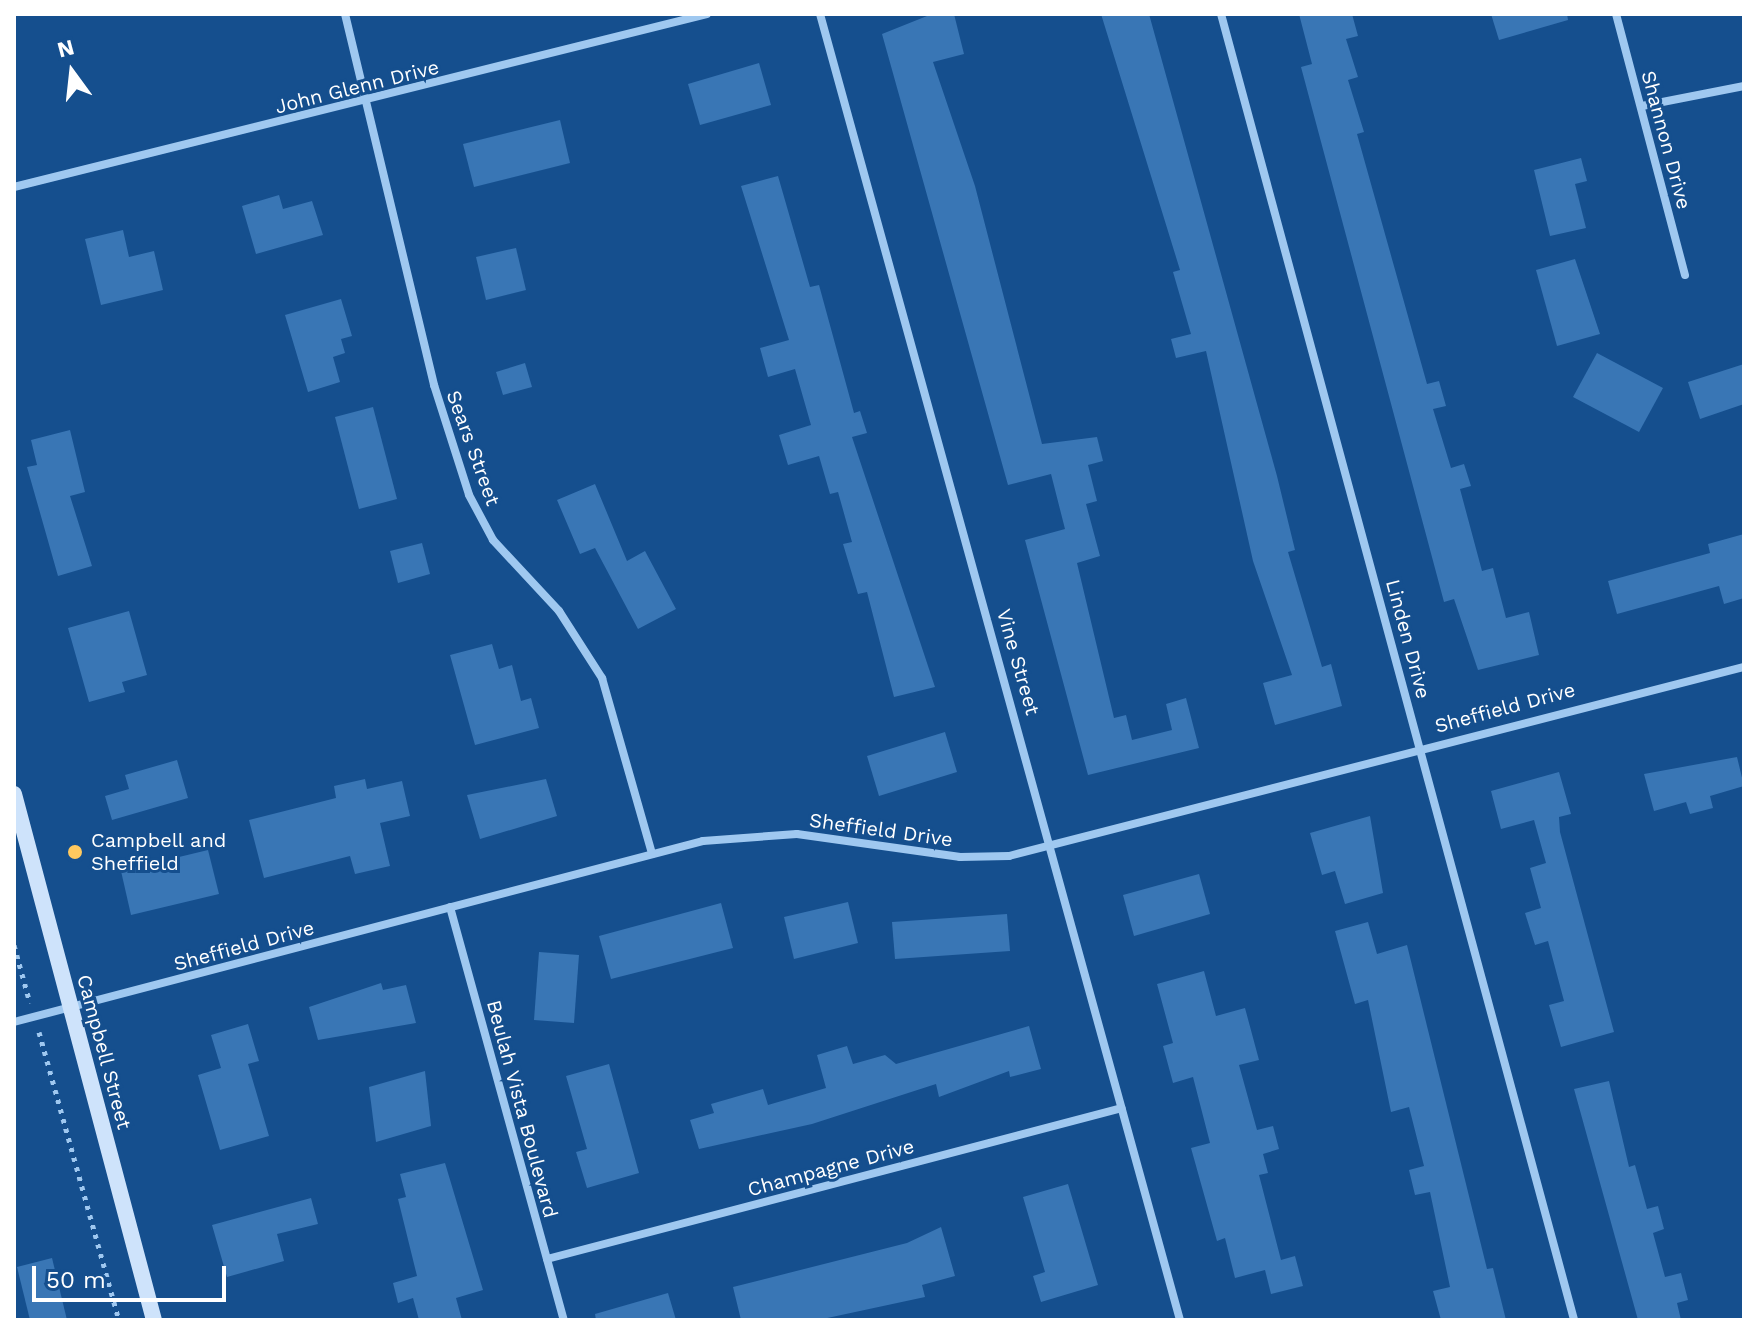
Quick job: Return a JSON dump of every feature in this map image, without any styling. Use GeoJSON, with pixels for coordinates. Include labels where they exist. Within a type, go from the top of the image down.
{"type":"FeatureCollection","features":[{"type":"Feature","properties":{"kind":"main road","name":"Campbell Street"},"geometry":{"type":"LineString","coordinates":[[14,794],[154,1320]]}},
{"type":"Feature","properties":{"kind":"street","name":"Sears Street"},"geometry":{"type":"LineString","coordinates":[[345,14],[369,101],[434,385],[469,495],[493,540],[559,611],[602,678],[652,854]]}},
{"type":"Feature","properties":{"kind":"street","name":"John Glenn Drive"},"geometry":{"type":"LineString","coordinates":[[14,187],[369,101],[707,14]]}},
{"type":"Feature","properties":{"kind":"street","name":"Vine Street"},"geometry":{"type":"LineString","coordinates":[[820,14],[1053,846],[1180,1320]]}},
{"type":"Feature","properties":{"kind":"street","name":"Linden Drive"},"geometry":{"type":"LineString","coordinates":[[1221,14],[1574,1320]]}},
{"type":"Feature","properties":{"kind":"street","name":"Shannon Drive"},"geometry":{"type":"LineString","coordinates":[[1616,14],[1685,275]]}},
{"type":"Feature","properties":{"kind":"street"},"geometry":{"type":"LineString","coordinates":[[1642,106],[1744,86]]}},
{"type":"Feature","properties":{"kind":"street","name":"Sheffield Drive"},"geometry":{"type":"LineString","coordinates":[[14,1022],[652,854],[754,833],[960,857],[1053,846],[1421,747],[1744,667]]}},
{"type":"Feature","properties":{"kind":"street","name":"Beulah Vista Boulevard"},"geometry":{"type":"LineString","coordinates":[[450,907],[564,1320]]}},
{"type":"Feature","properties":{"kind":"street","name":"Champagne Drive"},"geometry":{"type":"LineString","coordinates":[[547,1259],[1122,1108]]}},
{"type":"Feature","properties":{"kind":"path"},"geometry":{"type":"LineString","coordinates":[[14,945],[119,1320]]}},
{"type":"Feature","properties":{"kind":"building"},"geometry":{"type":"Polygon","coordinates":[[[932,14],[954,14],[964,54],[933,62],[975,186],[1042,444],[1097,437],[1103,461],[1088,465],[1097,501],[1086,504],[1100,556],[1077,563],[1114,718],[1126,715],[1132,740],[1172,730],[1166,704],[1186,698],[1199,748],[1088,775],[1025,540],[1065,529],[1051,474],[1008,485],[882,34],[932,14]]]}},
{"type":"Feature","properties":{"kind":"building"},"geometry":{"type":"Polygon","coordinates":[[[1101,14],[1149,14],[1277,476],[1295,550],[1288,552],[1322,667],[1331,664],[1342,706],[1275,725],[1263,683],[1292,675],[1253,561],[1206,351],[1176,358],[1171,339],[1191,334],[1173,272],[1180,270],[1101,14]]]}},
{"type":"Feature","properties":{"kind":"building"},"geometry":{"type":"Polygon","coordinates":[[[1299,14],[1352,14],[1358,36],[1346,39],[1358,77],[1348,80],[1364,132],[1357,134],[1427,384],[1439,381],[1446,406],[1433,409],[1451,468],[1464,464],[1471,486],[1460,489],[1482,571],[1493,568],[1506,618],[1529,612],[1539,655],[1478,670],[1454,599],[1444,602],[1301,67],[1312,64],[1299,14]]]}},
{"type":"Feature","properties":{"kind":"building"},"geometry":{"type":"Polygon","coordinates":[[[1491,14],[1567,14],[1568,20],[1499,40],[1491,14]]]}},
{"type":"Feature","properties":{"kind":"building"},"geometry":{"type":"Polygon","coordinates":[[[759,63],[771,105],[700,125],[688,84],[759,63]]]}},
{"type":"Feature","properties":{"kind":"building"},"geometry":{"type":"Polygon","coordinates":[[[560,120],[570,163],[474,187],[463,144],[560,120]]]}},
{"type":"Feature","properties":{"kind":"building"},"geometry":{"type":"Polygon","coordinates":[[[1581,158],[1587,181],[1575,184],[1586,228],[1550,236],[1534,170],[1581,158]]]}},
{"type":"Feature","properties":{"kind":"building"},"geometry":{"type":"Polygon","coordinates":[[[778,176],[810,287],[819,285],[854,413],[860,411],[867,433],[852,437],[935,687],[894,697],[867,592],[858,594],[843,544],[852,542],[838,492],[830,494],[819,456],[788,465],[779,435],[811,425],[795,369],[768,377],[760,348],[789,340],[741,186],[778,176]]]}},
{"type":"Feature","properties":{"kind":"building"},"geometry":{"type":"Polygon","coordinates":[[[279,195],[283,209],[312,201],[323,235],[256,254],[242,206],[279,195]]]}},
{"type":"Feature","properties":{"kind":"building"},"geometry":{"type":"Polygon","coordinates":[[[123,230],[129,257],[154,251],[163,290],[101,305],[85,239],[123,230]]]}},
{"type":"Feature","properties":{"kind":"building"},"geometry":{"type":"Polygon","coordinates":[[[516,248],[526,290],[486,300],[476,257],[516,248]]]}},
{"type":"Feature","properties":{"kind":"building"},"geometry":{"type":"Polygon","coordinates":[[[1575,259],[1600,334],[1557,346],[1536,270],[1575,259]]]}},
{"type":"Feature","properties":{"kind":"building"},"geometry":{"type":"Polygon","coordinates":[[[341,299],[352,336],[341,339],[345,353],[333,357],[340,382],[308,392],[285,315],[341,299]]]}},
{"type":"Feature","properties":{"kind":"building"},"geometry":{"type":"Polygon","coordinates":[[[1597,353],[1663,388],[1639,432],[1573,397],[1597,353]]]}},
{"type":"Feature","properties":{"kind":"building"},"geometry":{"type":"Polygon","coordinates":[[[525,363],[532,387],[503,395],[496,372],[525,363]]]}},
{"type":"Feature","properties":{"kind":"building"},"geometry":{"type":"Polygon","coordinates":[[[1744,364],[1744,404],[1700,419],[1688,382],[1744,364]]]}},
{"type":"Feature","properties":{"kind":"building"},"geometry":{"type":"Polygon","coordinates":[[[373,407],[397,499],[359,509],[335,417],[373,407]]]}},
{"type":"Feature","properties":{"kind":"building"},"geometry":{"type":"Polygon","coordinates":[[[70,430],[85,492],[70,496],[92,566],[58,576],[27,467],[37,465],[31,440],[70,430]]]}},
{"type":"Feature","properties":{"kind":"building"},"geometry":{"type":"Polygon","coordinates":[[[595,484],[627,561],[645,551],[676,609],[638,629],[595,548],[580,554],[557,500],[595,484]]]}},
{"type":"Feature","properties":{"kind":"building"},"geometry":{"type":"Polygon","coordinates":[[[1744,534],[1744,598],[1724,604],[1719,586],[1617,614],[1608,581],[1710,553],[1708,544],[1744,534]]]}},
{"type":"Feature","properties":{"kind":"building"},"geometry":{"type":"Polygon","coordinates":[[[422,543],[430,574],[398,583],[390,551],[422,543]]]}},
{"type":"Feature","properties":{"kind":"building"},"geometry":{"type":"Polygon","coordinates":[[[129,611],[147,675],[122,682],[125,692],[89,702],[68,628],[129,611]]]}},
{"type":"Feature","properties":{"kind":"building"},"geometry":{"type":"Polygon","coordinates":[[[492,644],[499,669],[512,665],[521,701],[531,698],[539,728],[475,745],[450,655],[492,644]]]}},
{"type":"Feature","properties":{"kind":"building"},"geometry":{"type":"Polygon","coordinates":[[[945,732],[957,772],[879,796],[867,756],[945,732]]]}},
{"type":"Feature","properties":{"kind":"building"},"geometry":{"type":"Polygon","coordinates":[[[1737,757],[1744,786],[1710,796],[1713,808],[1690,814],[1686,802],[1654,811],[1644,774],[1737,757]]]}},
{"type":"Feature","properties":{"kind":"building"},"geometry":{"type":"Polygon","coordinates":[[[177,760],[188,798],[112,820],[105,796],[129,789],[125,775],[177,760]]]}},
{"type":"Feature","properties":{"kind":"building"},"geometry":{"type":"Polygon","coordinates":[[[1559,772],[1571,814],[1559,817],[1560,832],[1614,1032],[1561,1047],[1549,1005],[1564,1001],[1548,941],[1535,945],[1525,913],[1541,908],[1530,868],[1546,863],[1534,820],[1501,829],[1491,791],[1559,772]]]}},
{"type":"Feature","properties":{"kind":"building"},"geometry":{"type":"Polygon","coordinates":[[[365,779],[367,789],[402,781],[410,816],[380,823],[390,866],[355,874],[350,856],[264,878],[249,820],[336,798],[334,786],[365,779]]]}},
{"type":"Feature","properties":{"kind":"building"},"geometry":{"type":"Polygon","coordinates":[[[546,779],[557,816],[480,839],[467,795],[546,779]]]}},
{"type":"Feature","properties":{"kind":"building"},"geometry":{"type":"Polygon","coordinates":[[[1370,816],[1383,893],[1345,904],[1335,871],[1322,875],[1310,833],[1370,816]]]}},
{"type":"Feature","properties":{"kind":"building"},"geometry":{"type":"Polygon","coordinates":[[[208,850],[219,894],[131,915],[121,871],[208,850]]]}},
{"type":"Feature","properties":{"kind":"building"},"geometry":{"type":"Polygon","coordinates":[[[1199,874],[1210,914],[1134,936],[1123,895],[1199,874]]]}},
{"type":"Feature","properties":{"kind":"building"},"geometry":{"type":"Polygon","coordinates":[[[848,902],[858,943],[794,959],[784,917],[848,902]]]}},
{"type":"Feature","properties":{"kind":"building"},"geometry":{"type":"Polygon","coordinates":[[[721,903],[733,948],[611,979],[599,936],[721,903]]]}},
{"type":"Feature","properties":{"kind":"building"},"geometry":{"type":"Polygon","coordinates":[[[1007,914],[1010,951],[895,959],[892,922],[1007,914]]]}},
{"type":"Feature","properties":{"kind":"building"},"geometry":{"type":"Polygon","coordinates":[[[1368,922],[1377,954],[1407,945],[1487,1269],[1493,1268],[1506,1320],[1441,1320],[1433,1291],[1450,1287],[1430,1192],[1415,1195],[1409,1170],[1424,1166],[1409,1107],[1391,1112],[1368,1000],[1355,1004],[1335,931],[1368,922]]]}},
{"type":"Feature","properties":{"kind":"building"},"geometry":{"type":"Polygon","coordinates":[[[539,952],[579,955],[574,1023],[534,1020],[539,952]]]}},
{"type":"Feature","properties":{"kind":"building"},"geometry":{"type":"Polygon","coordinates":[[[1204,971],[1216,1016],[1245,1008],[1259,1060],[1239,1065],[1257,1130],[1273,1126],[1279,1149],[1263,1154],[1268,1173],[1259,1175],[1281,1260],[1295,1256],[1303,1286],[1271,1294],[1265,1270],[1235,1278],[1225,1238],[1217,1241],[1191,1148],[1210,1143],[1193,1077],[1173,1083],[1163,1046],[1173,1043],[1157,984],[1204,971]]]}},
{"type":"Feature","properties":{"kind":"building"},"geometry":{"type":"Polygon","coordinates":[[[381,983],[383,990],[406,985],[416,1023],[318,1040],[309,1007],[381,983]]]}},
{"type":"Feature","properties":{"kind":"building"},"geometry":{"type":"Polygon","coordinates":[[[248,1024],[259,1061],[248,1064],[269,1136],[220,1150],[198,1075],[221,1068],[211,1035],[248,1024]]]}},
{"type":"Feature","properties":{"kind":"building"},"geometry":{"type":"Polygon","coordinates":[[[1029,1026],[1041,1069],[1010,1077],[1009,1071],[939,1097],[936,1084],[812,1124],[699,1149],[690,1120],[714,1113],[711,1104],[763,1089],[768,1105],[826,1088],[817,1055],[847,1046],[853,1064],[885,1055],[896,1064],[1029,1026]]]}},
{"type":"Feature","properties":{"kind":"building"},"geometry":{"type":"Polygon","coordinates":[[[609,1064],[639,1173],[587,1188],[576,1152],[587,1149],[566,1076],[609,1064]]]}},
{"type":"Feature","properties":{"kind":"building"},"geometry":{"type":"Polygon","coordinates":[[[425,1071],[431,1126],[376,1142],[369,1087],[425,1071]]]}},
{"type":"Feature","properties":{"kind":"building"},"geometry":{"type":"Polygon","coordinates":[[[1609,1081],[1629,1167],[1635,1165],[1647,1209],[1658,1206],[1664,1229],[1653,1233],[1665,1277],[1681,1273],[1688,1300],[1677,1303],[1681,1320],[1638,1320],[1574,1089],[1609,1081]]]}},
{"type":"Feature","properties":{"kind":"building"},"geometry":{"type":"Polygon","coordinates":[[[445,1163],[483,1290],[456,1298],[462,1320],[419,1320],[413,1298],[398,1303],[393,1283],[417,1276],[398,1199],[406,1197],[400,1174],[445,1163]]]}},
{"type":"Feature","properties":{"kind":"building"},"geometry":{"type":"Polygon","coordinates":[[[1068,1184],[1098,1285],[1041,1302],[1033,1276],[1045,1272],[1023,1197],[1068,1184]]]}},
{"type":"Feature","properties":{"kind":"building"},"geometry":{"type":"Polygon","coordinates":[[[311,1198],[318,1224],[277,1234],[284,1261],[227,1277],[212,1225],[311,1198]]]}},
{"type":"Feature","properties":{"kind":"building"},"geometry":{"type":"Polygon","coordinates":[[[941,1227],[955,1276],[922,1285],[925,1297],[818,1320],[741,1320],[733,1287],[907,1243],[941,1227]]]}},
{"type":"Feature","properties":{"kind":"building"},"geometry":{"type":"Polygon","coordinates":[[[52,1258],[67,1320],[30,1320],[17,1267],[52,1258]]]}},
{"type":"Feature","properties":{"kind":"building"},"geometry":{"type":"Polygon","coordinates":[[[668,1293],[676,1320],[596,1320],[595,1314],[668,1293]]]}},
{"type":"Feature","properties":{"kind":"place","name":"Campbell and Sheffield"},"geometry":{"type":"Point","coordinates":[75,852]}}]}
